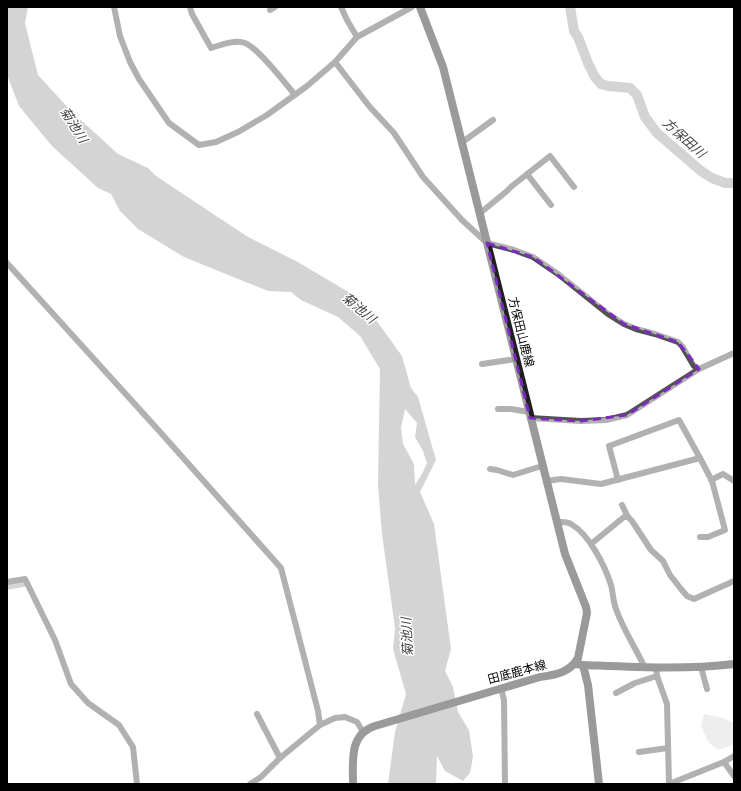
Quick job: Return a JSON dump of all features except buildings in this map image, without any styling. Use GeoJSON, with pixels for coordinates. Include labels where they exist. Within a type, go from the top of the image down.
{"type":"FeatureCollection","features":[{"type":"Feature","properties":{"kind":"main road","name":"方保田山鹿線"},"geometry":{"type":"LineString","coordinates":[[420,7],[442,67],[565,554],[586,607],[587,613],[579,664]]}},
{"type":"Feature","properties":{"kind":"main road"},"geometry":{"type":"LineString","coordinates":[[599,784],[588,686],[579,664],[656,667],[701,667],[734,664]]}},
{"type":"Feature","properties":{"kind":"main road","name":"田底鹿本線"},"geometry":{"type":"LineString","coordinates":[[363,732],[375,726],[474,696],[562,673],[579,664]]}},
{"type":"Feature","properties":{"kind":"main road"},"geometry":{"type":"LineString","coordinates":[[354,784],[354,748],[357,739],[363,732]]}},
{"type":"Feature","properties":{"kind":"street"},"geometry":{"type":"LineString","coordinates":[[114,7],[120,36],[130,62],[139,79],[169,123],[199,145],[216,142],[238,132],[267,115],[295,95],[334,62],[357,37],[412,7]]}},
{"type":"Feature","properties":{"kind":"street"},"geometry":{"type":"LineString","coordinates":[[190,7],[192,14],[212,48],[227,42],[245,42],[258,53],[295,95]]}},
{"type":"Feature","properties":{"kind":"street"},"geometry":{"type":"LineString","coordinates":[[341,7],[357,37]]}},
{"type":"Feature","properties":{"kind":"street"},"geometry":{"type":"LineString","coordinates":[[334,62],[369,106],[394,133],[423,177],[462,220],[486,243],[514,250],[533,257],[558,274],[608,314],[624,324],[678,342],[694,366],[699,369]]}},
{"type":"Feature","properties":{"kind":"street"},"geometry":{"type":"LineString","coordinates":[[461,143],[493,120]]}},
{"type":"Feature","properties":{"kind":"street"},"geometry":{"type":"LineString","coordinates":[[479,214],[550,156],[574,187]]}},
{"type":"Feature","properties":{"kind":"street"},"geometry":{"type":"LineString","coordinates":[[527,174],[551,205]]}},
{"type":"Feature","properties":{"kind":"street"},"geometry":{"type":"LineString","coordinates":[[7,263],[282,568],[320,725]]}},
{"type":"Feature","properties":{"kind":"street"},"geometry":{"type":"LineString","coordinates":[[498,409],[511,409],[530,415],[581,421],[606,420],[627,415],[699,369],[734,353]]}},
{"type":"Feature","properties":{"kind":"street"},"geometry":{"type":"LineString","coordinates":[[482,364],[516,359]]}},
{"type":"Feature","properties":{"kind":"street"},"geometry":{"type":"LineString","coordinates":[[618,480],[609,446],[679,420],[711,480],[725,530],[708,537],[700,538]]}},
{"type":"Feature","properties":{"kind":"street"},"geometry":{"type":"LineString","coordinates":[[546,480],[561,479],[601,484],[700,458]]}},
{"type":"Feature","properties":{"kind":"street"},"geometry":{"type":"LineString","coordinates":[[490,470],[497,470],[513,475],[542,466]]}},
{"type":"Feature","properties":{"kind":"street"},"geometry":{"type":"LineString","coordinates":[[711,480],[723,474],[734,481]]}},
{"type":"Feature","properties":{"kind":"street"},"geometry":{"type":"LineString","coordinates":[[622,505],[628,517],[651,550],[663,561],[670,575],[687,596],[694,599],[734,581]]}},
{"type":"Feature","properties":{"kind":"street"},"geometry":{"type":"LineString","coordinates":[[591,544],[624,517],[628,517]]}},
{"type":"Feature","properties":{"kind":"street"},"geometry":{"type":"LineString","coordinates":[[557,522],[570,523],[579,529],[591,544],[606,571],[611,586],[615,608],[644,666]]}},
{"type":"Feature","properties":{"kind":"street"},"geometry":{"type":"LineString","coordinates":[[7,582],[25,578],[55,640],[71,684],[88,703],[119,724],[133,747],[137,784]]}},
{"type":"Feature","properties":{"kind":"street"},"geometry":{"type":"LineString","coordinates":[[656,667],[657,676],[667,704],[669,784],[724,762],[734,756]]}},
{"type":"Feature","properties":{"kind":"street"},"geometry":{"type":"LineString","coordinates":[[701,667],[707,690]]}},
{"type":"Feature","properties":{"kind":"street"},"geometry":{"type":"LineString","coordinates":[[616,693],[635,683],[657,676]]}},
{"type":"Feature","properties":{"kind":"street"},"geometry":{"type":"LineString","coordinates":[[502,688],[504,700],[505,784]]}},
{"type":"Feature","properties":{"kind":"street"},"geometry":{"type":"LineString","coordinates":[[257,714],[280,758]]}},
{"type":"Feature","properties":{"kind":"street"},"geometry":{"type":"LineString","coordinates":[[250,784],[261,778],[280,758],[320,725],[335,718],[345,717],[357,722],[363,732]]}},
{"type":"Feature","properties":{"kind":"street"},"geometry":{"type":"LineString","coordinates":[[639,752],[668,748]]}},
{"type":"Feature","properties":{"kind":"street"},"geometry":{"type":"LineString","coordinates":[[724,762],[734,776]]}},
{"type":"Feature","properties":{"kind":"street"},"geometry":{"type":"LineString","coordinates":[[261,778],[266,784]]}},
{"type":"Feature","properties":{"kind":"highlighted area"},"geometry":{"type":"Polygon","coordinates":[[[487,243],[533,257],[624,324],[678,342],[699,369],[627,415],[581,421],[530,418],[487,243]]]}},
{"type":"Feature","properties":{"kind":"shaded area"},"geometry":{"type":"Polygon","coordinates":[[[704,714],[723,718],[734,723],[734,744],[718,750],[709,743],[701,726],[704,714]]]}},
{"type":"Feature","properties":{"kind":"water","name":"菊池川"},"geometry":{"type":"Polygon","coordinates":[[[7,7],[28,7],[25,23],[38,75],[72,112],[118,154],[148,168],[156,176],[248,237],[296,261],[350,293],[376,320],[402,356],[411,388],[418,397],[436,460],[420,492],[434,524],[451,649],[445,671],[453,687],[458,712],[469,730],[473,757],[470,773],[463,781],[445,771],[437,756],[436,784],[388,784],[395,732],[406,694],[393,649],[395,628],[382,534],[378,485],[380,369],[360,336],[338,317],[301,300],[291,292],[268,291],[184,257],[138,229],[120,211],[111,194],[98,188],[52,146],[19,106],[7,75],[7,7]],[[405,409],[401,428],[403,444],[414,464],[415,485],[427,463],[423,451],[415,437],[417,423],[405,409]]]}},
{"type":"Feature","properties":{"kind":"waterway","name":"方保田川"},"geometry":{"type":"LineString","coordinates":[[570,7],[574,31],[595,77],[601,84],[630,88],[637,95],[645,117],[657,133],[701,171],[712,178],[725,183],[734,183]]}},
{"type":"Feature","properties":{"kind":"waterway"},"geometry":{"type":"LineString","coordinates":[[7,587],[24,584]]}}]}
